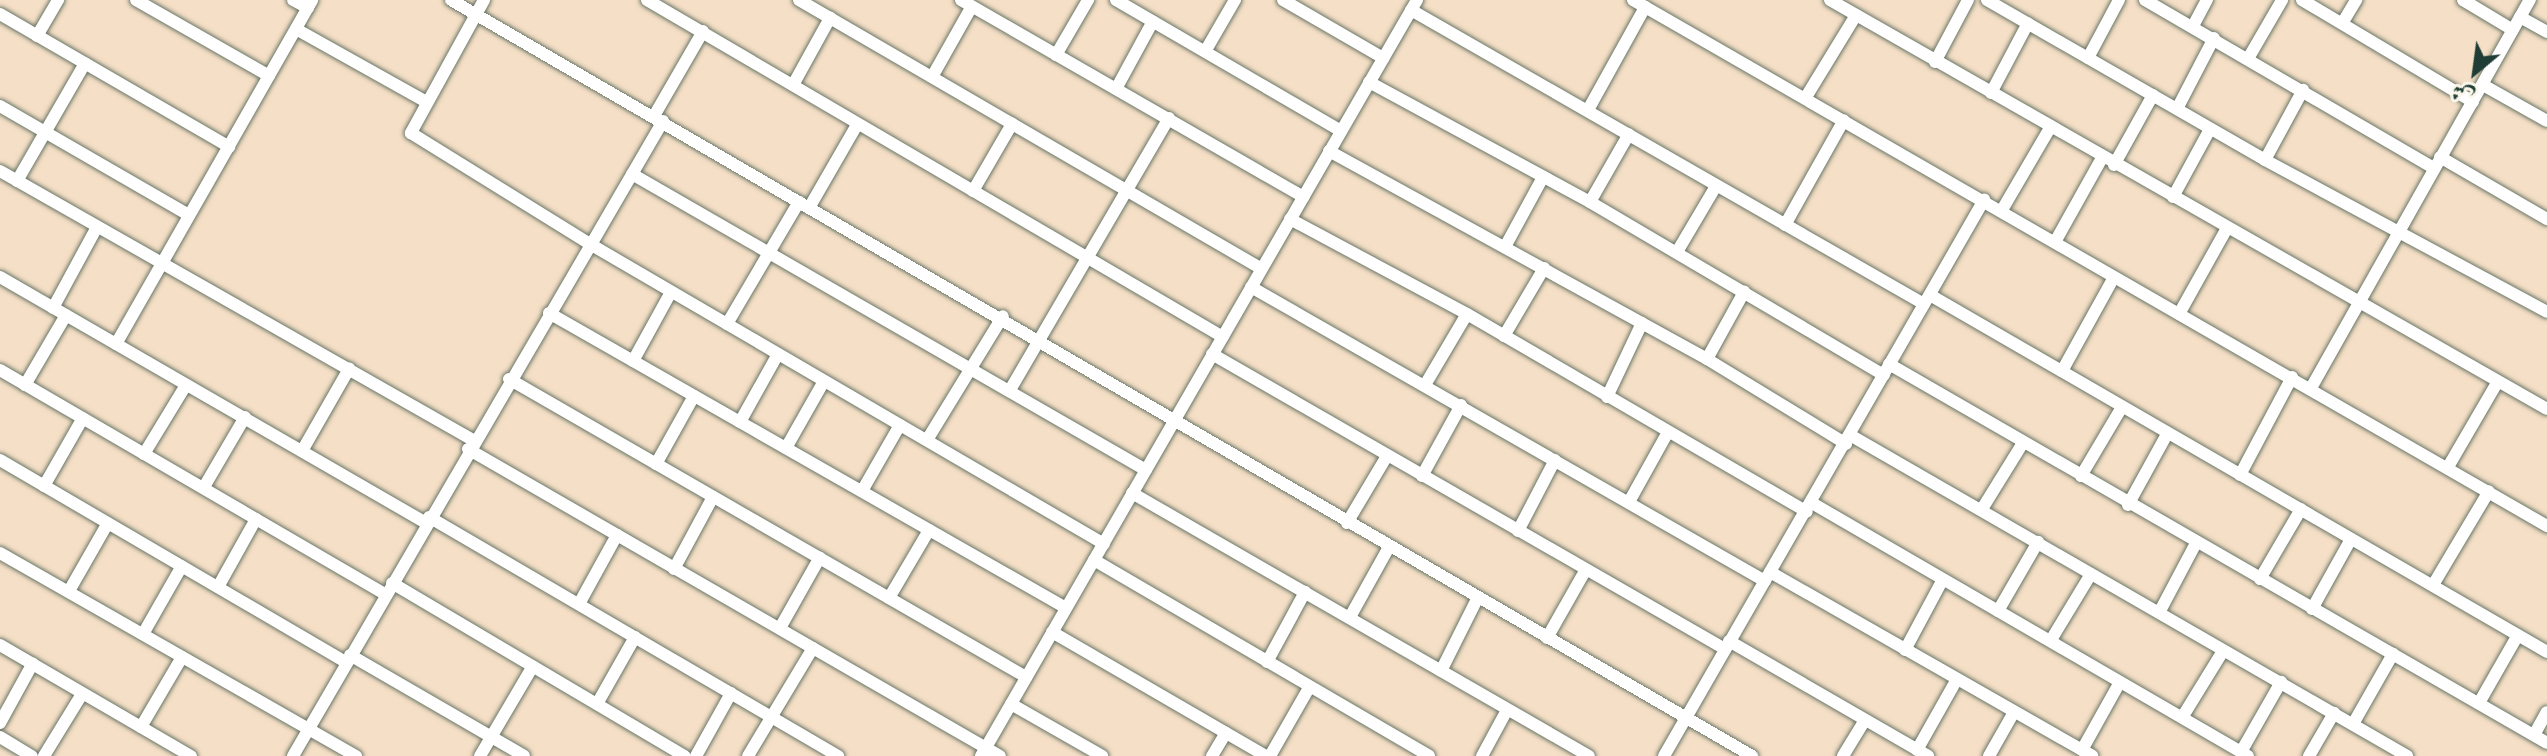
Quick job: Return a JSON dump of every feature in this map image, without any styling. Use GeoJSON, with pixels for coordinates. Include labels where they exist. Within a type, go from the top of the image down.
{"type":"FeatureCollection","features":[{"type":"Feature","properties":{"kind":"street"},"geometry":{"type":"LineString","coordinates":[[37,36],[58,0]]}},
{"type":"Feature","properties":{"kind":"street"},"geometry":{"type":"LineString","coordinates":[[136,0],[269,76]]}},
{"type":"Feature","properties":{"kind":"street"},"geometry":{"type":"LineString","coordinates":[[116,344],[310,4],[293,0]]}},
{"type":"Feature","properties":{"kind":"street"},"geometry":{"type":"LineString","coordinates":[[451,0],[804,205],[1003,316],[1347,523],[1752,756]]}},
{"type":"Feature","properties":{"kind":"street"},"geometry":{"type":"LineString","coordinates":[[484,0],[425,101],[411,133],[590,244],[1104,544]]}},
{"type":"Feature","properties":{"kind":"street"},"geometry":{"type":"LineString","coordinates":[[647,0],[1223,337]]}},
{"type":"Feature","properties":{"kind":"street"},"geometry":{"type":"LineString","coordinates":[[799,0],[1262,269]]}},
{"type":"Feature","properties":{"kind":"street"},"geometry":{"type":"LineString","coordinates":[[1056,55],[1088,0]]}},
{"type":"Feature","properties":{"kind":"street"},"geometry":{"type":"LineString","coordinates":[[1116,0],[1341,131]]}},
{"type":"Feature","properties":{"kind":"street"},"geometry":{"type":"LineString","coordinates":[[1206,50],[1235,0]]}},
{"type":"Feature","properties":{"kind":"street"},"geometry":{"type":"LineString","coordinates":[[1283,0],[1383,58]]}},
{"type":"Feature","properties":{"kind":"street"},"geometry":{"type":"LineString","coordinates":[[1830,0],[2114,165],[2547,409]]}},
{"type":"Feature","properties":{"kind":"street"},"geometry":{"type":"LineString","coordinates":[[1935,62],[1968,0]]}},
{"type":"Feature","properties":{"kind":"street"},"geometry":{"type":"LineString","coordinates":[[1987,0],[2265,160],[2396,232],[2546,308]]}},
{"type":"Feature","properties":{"kind":"street"},"geometry":{"type":"LineString","coordinates":[[2088,58],[2119,0]]}},
{"type":"Feature","properties":{"kind":"street"},"geometry":{"type":"LineString","coordinates":[[2145,0],[2303,90],[2547,219]]}},
{"type":"Feature","properties":{"kind":"street"},"geometry":{"type":"LineString","coordinates":[[2193,26],[2207,0]]}},
{"type":"Feature","properties":{"kind":"street"},"geometry":{"type":"LineString","coordinates":[[2249,57],[2282,0]]}},
{"type":"Feature","properties":{"kind":"street"},"geometry":{"type":"LineString","coordinates":[[2302,0],[2473,102]]}},
{"type":"Feature","properties":{"kind":"street"},"geometry":{"type":"LineString","coordinates":[[2343,22],[2356,0]]}},
{"type":"Feature","properties":{"kind":"street"},"geometry":{"type":"LineString","coordinates":[[2463,0],[2513,30]]}},
{"type":"Feature","properties":{"kind":"street"},"geometry":{"type":"LineString","coordinates":[[2311,388],[2356,302],[2530,0]]}},
{"type":"Feature","properties":{"kind":"street"},"geometry":{"type":"LineString","coordinates":[[932,77],[967,3],[1303,197]]}},
{"type":"Feature","properties":{"kind":"street"},"geometry":{"type":"LineString","coordinates":[[1588,110],[1639,4],[1806,97],[2547,526]]}},
{"type":"Feature","properties":{"kind":"street"},"geometry":{"type":"LineString","coordinates":[[983,752],[1414,5],[1716,186],[2062,371],[2547,652]]}},
{"type":"Feature","properties":{"kind":"street"},"geometry":{"type":"LineString","coordinates":[[0,14],[229,147]]}},
{"type":"Feature","properties":{"kind":"street"},"geometry":{"type":"LineString","coordinates":[[1806,97],[1856,15]]}},
{"type":"Feature","properties":{"kind":"street"},"geometry":{"type":"LineString","coordinates":[[2520,17],[2547,32]]}},
{"type":"Feature","properties":{"kind":"street"},"geometry":{"type":"LineString","coordinates":[[793,85],[830,18]]}},
{"type":"Feature","properties":{"kind":"street"},"geometry":{"type":"LineString","coordinates":[[1116,89],[1153,21]]}},
{"type":"Feature","properties":{"kind":"street"},"geometry":{"type":"LineString","coordinates":[[1991,93],[2028,23]]}},
{"type":"Feature","properties":{"kind":"street"},"geometry":{"type":"LineString","coordinates":[[296,29],[425,101]]}},
{"type":"Feature","properties":{"kind":"street"},"geometry":{"type":"LineString","coordinates":[[293,756],[470,445],[632,174],[703,31]]}},
{"type":"Feature","properties":{"kind":"street"},"geometry":{"type":"LineString","coordinates":[[2177,109],[2214,38]]}},
{"type":"Feature","properties":{"kind":"street"},"geometry":{"type":"LineString","coordinates":[[17,181],[85,63]]}},
{"type":"Feature","properties":{"kind":"street"},"geometry":{"type":"LineString","coordinates":[[1369,82],[1590,202],[1744,292],[2023,443],[2547,743]]}},
{"type":"Feature","properties":{"kind":"street"},"geometry":{"type":"LineString","coordinates":[[2483,85],[2547,121]]}},
{"type":"Feature","properties":{"kind":"street"},"geometry":{"type":"LineString","coordinates":[[2265,160],[2303,90]]}},
{"type":"Feature","properties":{"kind":"street"},"geometry":{"type":"LineString","coordinates":[[2114,165],[2153,95]]}},
{"type":"Feature","properties":{"kind":"street"},"geometry":{"type":"LineString","coordinates":[[0,106],[189,215]]}},
{"type":"Feature","properties":{"kind":"street"},"geometry":{"type":"LineString","coordinates":[[1010,390],[1169,118]]}},
{"type":"Feature","properties":{"kind":"street"},"geometry":{"type":"LineString","coordinates":[[1785,225],[1844,120]]}},
{"type":"Feature","properties":{"kind":"street"},"geometry":{"type":"LineString","coordinates":[[973,191],[1012,124]]}},
{"type":"Feature","properties":{"kind":"street"},"geometry":{"type":"LineString","coordinates":[[727,324],[857,125]]}},
{"type":"Feature","properties":{"kind":"street"},"geometry":{"type":"LineString","coordinates":[[2002,210],[2051,126]]}},
{"type":"Feature","properties":{"kind":"street"},"geometry":{"type":"LineString","coordinates":[[2173,197],[2210,129]]}},
{"type":"Feature","properties":{"kind":"street"},"geometry":{"type":"LineString","coordinates":[[1590,202],[1629,134]]}},
{"type":"Feature","properties":{"kind":"street"},"geometry":{"type":"LineString","coordinates":[[1329,151],[1506,245],[1848,440],[1982,509],[2407,756]]}},
{"type":"Feature","properties":{"kind":"street"},"geometry":{"type":"LineString","coordinates":[[2055,242],[2102,158]]}},
{"type":"Feature","properties":{"kind":"street"},"geometry":{"type":"LineString","coordinates":[[0,171],[349,369],[674,569],[780,628],[983,752],[1000,756]]}},
{"type":"Feature","properties":{"kind":"street"},"geometry":{"type":"LineString","coordinates":[[632,174],[974,368],[1146,470]]}},
{"type":"Feature","properties":{"kind":"street"},"geometry":{"type":"LineString","coordinates":[[1506,245],[1543,177]]}},
{"type":"Feature","properties":{"kind":"street"},"geometry":{"type":"LineString","coordinates":[[1677,252],[1716,186]]}},
{"type":"Feature","properties":{"kind":"street"},"geometry":{"type":"LineString","coordinates":[[1664,756],[1984,200]]}},
{"type":"Feature","properties":{"kind":"street"},"geometry":{"type":"LineString","coordinates":[[1290,219],[1467,314],[1668,432],[2051,640],[2245,754],[2281,682]]}},
{"type":"Feature","properties":{"kind":"street"},"geometry":{"type":"LineString","coordinates":[[53,308],[97,227]]}},
{"type":"Feature","properties":{"kind":"street"},"geometry":{"type":"LineString","coordinates":[[2179,314],[2227,228]]}},
{"type":"Feature","properties":{"kind":"street"},"geometry":{"type":"LineString","coordinates":[[1504,336],[1544,268]]}},
{"type":"Feature","properties":{"kind":"street"},"geometry":{"type":"LineString","coordinates":[[2062,371],[2114,277]]}},
{"type":"Feature","properties":{"kind":"street"},"geometry":{"type":"LineString","coordinates":[[1,280],[579,604],[838,756]]}},
{"type":"Feature","properties":{"kind":"street"},"geometry":{"type":"LineString","coordinates":[[1251,287],[1629,502],[1905,650],[2087,753],[2120,682]]}},
{"type":"Feature","properties":{"kind":"street"},"geometry":{"type":"LineString","coordinates":[[633,361],[671,292]]}},
{"type":"Feature","properties":{"kind":"street"},"geometry":{"type":"LineString","coordinates":[[1707,359],[1744,292]]}},
{"type":"Feature","properties":{"kind":"street"},"geometry":{"type":"LineString","coordinates":[[549,313],[1066,608]]}},
{"type":"Feature","properties":{"kind":"street"},"geometry":{"type":"LineString","coordinates":[[1425,385],[1467,314]]}},
{"type":"Feature","properties":{"kind":"street"},"geometry":{"type":"LineString","coordinates":[[25,385],[66,315]]}},
{"type":"Feature","properties":{"kind":"street"},"geometry":{"type":"LineString","coordinates":[[927,440],[974,368],[1003,316]]}},
{"type":"Feature","properties":{"kind":"street"},"geometry":{"type":"LineString","coordinates":[[1607,397],[1642,323]]}},
{"type":"Feature","properties":{"kind":"street"},"geometry":{"type":"LineString","coordinates":[[740,422],[778,354]]}},
{"type":"Feature","properties":{"kind":"street"},"geometry":{"type":"LineString","coordinates":[[1212,354],[1585,571],[1923,753],[1957,679]]}},
{"type":"Feature","properties":{"kind":"street"},"geometry":{"type":"LineString","coordinates":[[302,451],[349,369]]}},
{"type":"Feature","properties":{"kind":"street"},"geometry":{"type":"LineString","coordinates":[[2,375],[25,385],[256,519],[533,666],[685,756]]}},
{"type":"Feature","properties":{"kind":"street"},"geometry":{"type":"LineString","coordinates":[[2240,475],[2292,377]]}},
{"type":"Feature","properties":{"kind":"street"},"geometry":{"type":"LineString","coordinates":[[509,379],[1026,677]]}},
{"type":"Feature","properties":{"kind":"street"},"geometry":{"type":"LineString","coordinates":[[786,448],[824,381]]}},
{"type":"Feature","properties":{"kind":"street"},"geometry":{"type":"LineString","coordinates":[[2448,467],[2498,381]]}},
{"type":"Feature","properties":{"kind":"street"},"geometry":{"type":"LineString","coordinates":[[144,454],[186,385]]}},
{"type":"Feature","properties":{"kind":"street"},"geometry":{"type":"LineString","coordinates":[[656,464],[694,396]]}},
{"type":"Feature","properties":{"kind":"street"},"geometry":{"type":"LineString","coordinates":[[1422,476],[1461,405]]}},
{"type":"Feature","properties":{"kind":"street"},"geometry":{"type":"LineString","coordinates":[[2081,476],[2122,407]]}},
{"type":"Feature","properties":{"kind":"street"},"geometry":{"type":"LineString","coordinates":[[204,487],[245,417]]}},
{"type":"Feature","properties":{"kind":"street"},"geometry":{"type":"LineString","coordinates":[[44,486],[83,418]]}},
{"type":"Feature","properties":{"kind":"street"},"geometry":{"type":"LineString","coordinates":[[862,491],[900,425]]}},
{"type":"Feature","properties":{"kind":"street"},"geometry":{"type":"LineString","coordinates":[[1629,502],[1668,432]]}},
{"type":"Feature","properties":{"kind":"street"},"geometry":{"type":"LineString","coordinates":[[2128,505],[2167,434]]}},
{"type":"Feature","properties":{"kind":"street"},"geometry":{"type":"LineString","coordinates":[[1982,509],[2023,443]]}},
{"type":"Feature","properties":{"kind":"street"},"geometry":{"type":"LineString","coordinates":[[1347,523],[1387,456]]}},
{"type":"Feature","properties":{"kind":"street"},"geometry":{"type":"LineString","coordinates":[[1518,531],[1555,460]]}},
{"type":"Feature","properties":{"kind":"street"},"geometry":{"type":"LineString","coordinates":[[2,465],[524,756]]}},
{"type":"Feature","properties":{"kind":"street"},"geometry":{"type":"LineString","coordinates":[[2433,585],[2489,491]]}},
{"type":"Feature","properties":{"kind":"street"},"geometry":{"type":"LineString","coordinates":[[1132,493],[1589,756]]}},
{"type":"Feature","properties":{"kind":"street"},"geometry":{"type":"LineString","coordinates":[[674,569],[713,497]]}},
{"type":"Feature","properties":{"kind":"street"},"geometry":{"type":"LineString","coordinates":[[2260,579],[2301,509]]}},
{"type":"Feature","properties":{"kind":"street"},"geometry":{"type":"LineString","coordinates":[[218,587],[256,519]]}},
{"type":"Feature","properties":{"kind":"street"},"geometry":{"type":"LineString","coordinates":[[69,591],[108,523]]}},
{"type":"Feature","properties":{"kind":"street"},"geometry":{"type":"LineString","coordinates":[[889,598],[929,530]]}},
{"type":"Feature","properties":{"kind":"street"},"geometry":{"type":"LineString","coordinates":[[579,604],[617,535]]}},
{"type":"Feature","properties":{"kind":"street"},"geometry":{"type":"LineString","coordinates":[[2312,609],[2351,539]]}},
{"type":"Feature","properties":{"kind":"street"},"geometry":{"type":"LineString","coordinates":[[1998,611],[2038,542]]}},
{"type":"Feature","properties":{"kind":"street"},"geometry":{"type":"LineString","coordinates":[[2160,611],[2196,543]]}},
{"type":"Feature","properties":{"kind":"street"},"geometry":{"type":"LineString","coordinates":[[1350,617],[1389,547]]}},
{"type":"Feature","properties":{"kind":"street"},"geometry":{"type":"LineString","coordinates":[[780,628],[820,557]]}},
{"type":"Feature","properties":{"kind":"street"},"geometry":{"type":"LineString","coordinates":[[2,558],[69,591],[356,756]]}},
{"type":"Feature","properties":{"kind":"street"},"geometry":{"type":"LineString","coordinates":[[1094,560],[1424,755]]}},
{"type":"Feature","properties":{"kind":"street"},"geometry":{"type":"LineString","coordinates":[[143,634],[182,566]]}},
{"type":"Feature","properties":{"kind":"street"},"geometry":{"type":"LineString","coordinates":[[1547,638],[1585,571]]}},
{"type":"Feature","properties":{"kind":"street"},"geometry":{"type":"LineString","coordinates":[[2051,640],[2091,574]]}},
{"type":"Feature","properties":{"kind":"street"},"geometry":{"type":"LineString","coordinates":[[1905,650],[1942,581]]}},
{"type":"Feature","properties":{"kind":"street"},"geometry":{"type":"LineString","coordinates":[[1267,662],[1305,592]]}},
{"type":"Feature","properties":{"kind":"street"},"geometry":{"type":"LineString","coordinates":[[1441,671],[1477,599]]}},
{"type":"Feature","properties":{"kind":"street"},"geometry":{"type":"LineString","coordinates":[[1052,632],[1268,756],[1309,688]]}},
{"type":"Feature","properties":{"kind":"street"},"geometry":{"type":"LineString","coordinates":[[2479,703],[2518,635]]}},
{"type":"Feature","properties":{"kind":"street"},"geometry":{"type":"LineString","coordinates":[[597,704],[635,637]]}},
{"type":"Feature","properties":{"kind":"street"},"geometry":{"type":"LineString","coordinates":[[0,645],[191,756]]}},
{"type":"Feature","properties":{"kind":"street"},"geometry":{"type":"LineString","coordinates":[[748,756],[813,648]]}},
{"type":"Feature","properties":{"kind":"street"},"geometry":{"type":"LineString","coordinates":[[2183,716],[2223,651]]}},
{"type":"Feature","properties":{"kind":"street"},"geometry":{"type":"LineString","coordinates":[[2353,724],[2393,654]]}},
{"type":"Feature","properties":{"kind":"street"},"geometry":{"type":"LineString","coordinates":[[141,727],[182,657]]}},
{"type":"Feature","properties":{"kind":"street"},"geometry":{"type":"LineString","coordinates":[[0,723],[33,663]]}},
{"type":"Feature","properties":{"kind":"street"},"geometry":{"type":"LineString","coordinates":[[480,756],[533,666]]}},
{"type":"Feature","properties":{"kind":"street"},"geometry":{"type":"LineString","coordinates":[[696,756],[731,693]]}},
{"type":"Feature","properties":{"kind":"street"},"geometry":{"type":"LineString","coordinates":[[44,756],[82,694]]}},
{"type":"Feature","properties":{"kind":"street"},"geometry":{"type":"LineString","coordinates":[[1011,704],[1102,756]]}},
{"type":"Feature","properties":{"kind":"street"},"geometry":{"type":"LineString","coordinates":[[1482,756],[1507,710]]}},
{"type":"Feature","properties":{"kind":"street"},"geometry":{"type":"LineString","coordinates":[[1989,756],[2014,712]]}},
{"type":"Feature","properties":{"kind":"street"},"geometry":{"type":"LineString","coordinates":[[2534,735],[2547,712]]}},
{"type":"Feature","properties":{"kind":"street"},"geometry":{"type":"LineString","coordinates":[[2309,756],[2334,713]]}},
{"type":"Feature","properties":{"kind":"street"},"geometry":{"type":"LineString","coordinates":[[1843,756],[1865,720]]}},
{"type":"Feature","properties":{"kind":"street"},"geometry":{"type":"LineString","coordinates":[[1212,756],[1226,733]]}},
{"type":"Feature","properties":{"kind":"street"},"geometry":{"type":"LineString","coordinates":[[0,737],[32,756]]}}]}
